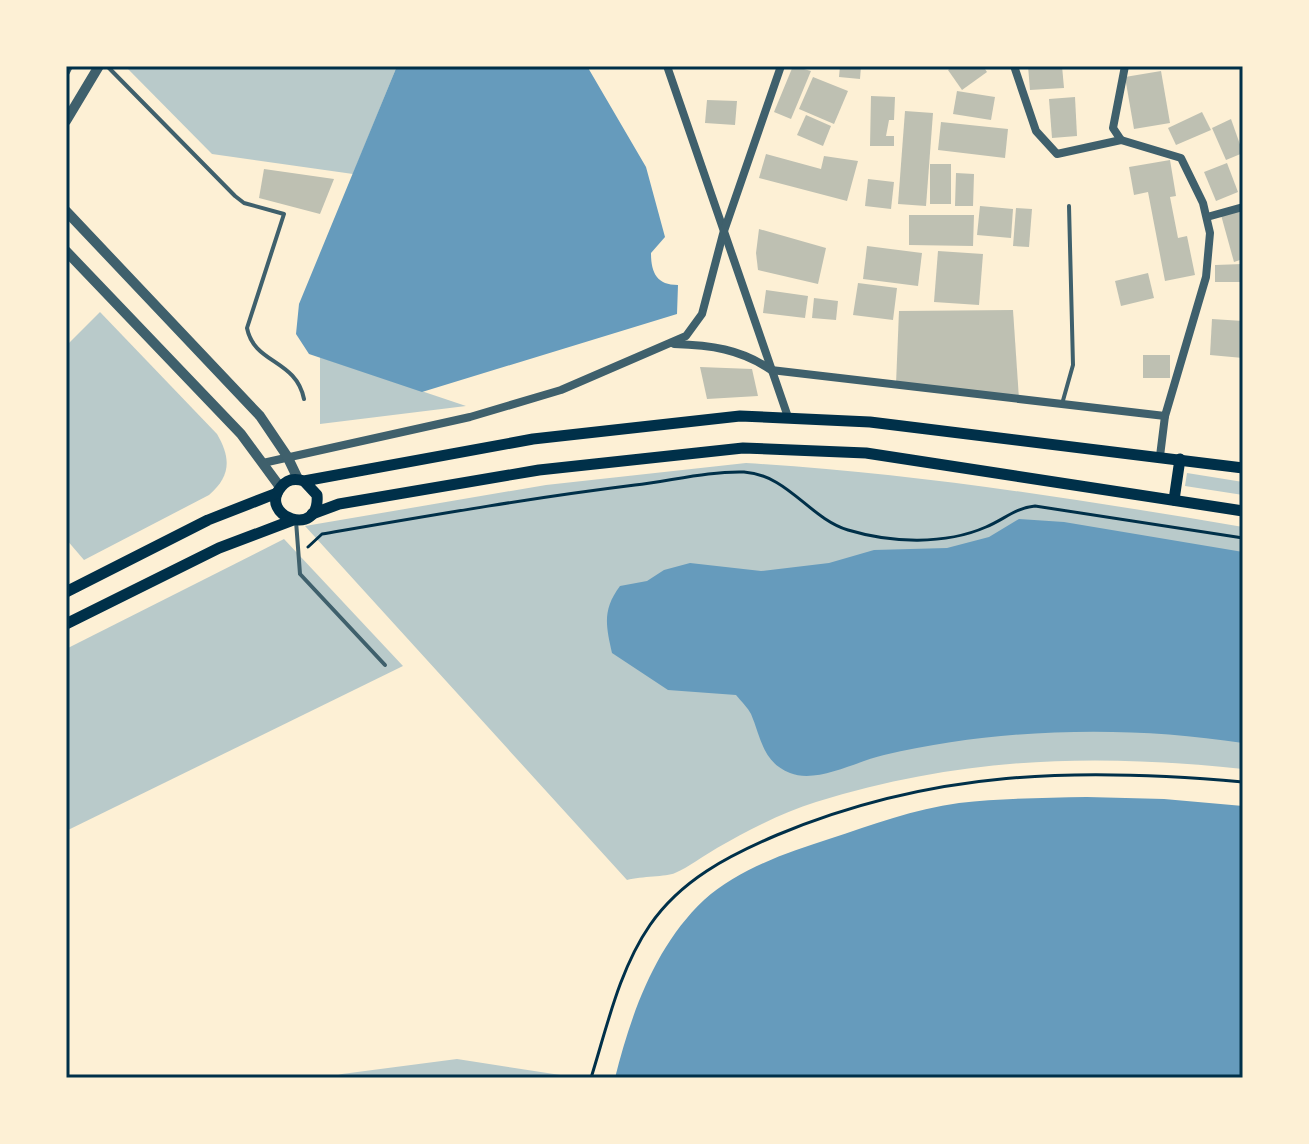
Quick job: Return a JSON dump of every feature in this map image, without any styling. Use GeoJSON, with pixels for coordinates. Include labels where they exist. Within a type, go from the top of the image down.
{"type":"FeatureCollection","features":[{"type":"Feature","properties":{"kind":"main road"},"geometry":{"type":"LineString","coordinates":[[66,592],[208,520],[301,480],[533,439],[740,416],[870,422],[1243,468]]}},
{"type":"Feature","properties":{"kind":"main road"},"geometry":{"type":"LineString","coordinates":[[66,624],[219,548],[339,504],[539,470],[743,448],[866,453],[1243,511]]}},
{"type":"Feature","properties":{"kind":"main road"},"geometry":{"type":"LineString","coordinates":[[1174,500],[1180,459]]}},
{"type":"Feature","properties":{"kind":"main road"},"geometry":{"type":"LineString","coordinates":[[301,480],[317,495],[312,514]]}},
{"type":"Feature","properties":{"kind":"main road"},"geometry":{"type":"LineString","coordinates":[[279,490],[280,513],[294,520]]}},
{"type":"Feature","properties":{"kind":"street"},"geometry":{"type":"LineString","coordinates":[[66,72],[69,66]]}},
{"type":"Feature","properties":{"kind":"street"},"geometry":{"type":"LineString","coordinates":[[66,121],[99,66]]}},
{"type":"Feature","properties":{"kind":"street"},"geometry":{"type":"LineString","coordinates":[[667,66],[788,417]]}},
{"type":"Feature","properties":{"kind":"street"},"geometry":{"type":"LineString","coordinates":[[263,463],[500,408],[561,390],[673,344],[696,326],[702,314],[723,234],[781,66]]}},
{"type":"Feature","properties":{"kind":"street"},"geometry":{"type":"LineString","coordinates":[[1014,66],[1036,131],[1057,154],[1121,140],[1181,158],[1207,217],[1210,233],[1206,277],[1165,416],[1160,456]]}},
{"type":"Feature","properties":{"kind":"street"},"geometry":{"type":"LineString","coordinates":[[1121,140],[1113,128],[1125,66]]}},
{"type":"Feature","properties":{"kind":"street"},"geometry":{"type":"LineString","coordinates":[[1207,217],[1243,207]]}},
{"type":"Feature","properties":{"kind":"street"},"geometry":{"type":"LineString","coordinates":[[66,211],[260,416],[301,480]]}},
{"type":"Feature","properties":{"kind":"street"},"geometry":{"type":"LineString","coordinates":[[66,251],[241,434],[279,490]]}},
{"type":"Feature","properties":{"kind":"street"},"geometry":{"type":"LineString","coordinates":[[673,344],[730,349],[753,357],[771,370],[1165,416]]}},
{"type":"Feature","properties":{"kind":"lane"},"geometry":{"type":"LineString","coordinates":[[107,66],[235,196],[244,203],[284,214],[247,328],[250,341],[258,351],[292,372],[302,386],[304,399]]}},
{"type":"Feature","properties":{"kind":"lane"},"geometry":{"type":"LineString","coordinates":[[1062,404],[1073,365],[1069,206]]}},
{"type":"Feature","properties":{"kind":"lane"},"geometry":{"type":"LineString","coordinates":[[294,520],[300,574],[385,665]]}},
{"type":"Feature","properties":{"kind":"path"},"geometry":{"type":"LineString","coordinates":[[308,547],[322,534],[337,531],[547,496],[741,472],[777,480],[809,507],[845,529],[878,537],[909,540],[948,537],[984,528],[1017,508],[1035,506],[1243,538]]}},
{"type":"Feature","properties":{"kind":"path"},"geometry":{"type":"LineString","coordinates":[[591,1078],[629,963],[650,924],[701,873],[735,853],[808,822],[882,798],[938,785],[1060,774],[1127,774],[1243,782]]}},
{"type":"Feature","properties":{"kind":"shaded area"},"geometry":{"type":"Polygon","coordinates":[[[125,66],[397,66],[353,174],[212,154],[125,66]]]}},
{"type":"Feature","properties":{"kind":"shaded area"},"geometry":{"type":"Polygon","coordinates":[[[100,312],[217,434],[225,451],[226,466],[222,481],[209,495],[84,560],[66,539],[66,346],[100,312]]]}},
{"type":"Feature","properties":{"kind":"shaded area"},"geometry":{"type":"Polygon","coordinates":[[[320,357],[466,406],[320,424],[320,357]]]}},
{"type":"Feature","properties":{"kind":"shaded area"},"geometry":{"type":"Polygon","coordinates":[[[746,463],[871,473],[995,488],[1243,527],[1243,769],[1133,761],[1080,761],[1028,763],[923,776],[804,806],[778,816],[675,873],[627,880],[305,526],[546,485],[746,463]]]}},
{"type":"Feature","properties":{"kind":"shaded area"},"geometry":{"type":"Polygon","coordinates":[[[1187,473],[1243,482],[1243,495],[1185,486],[1187,473]]]}},
{"type":"Feature","properties":{"kind":"shaded area"},"geometry":{"type":"Polygon","coordinates":[[[284,539],[403,666],[66,831],[66,649],[284,539]]]}},
{"type":"Feature","properties":{"kind":"shaded area"},"geometry":{"type":"Polygon","coordinates":[[[457,1059],[580,1078],[327,1078],[342,1074],[457,1059]]]}},
{"type":"Feature","properties":{"kind":"water"},"geometry":{"type":"Polygon","coordinates":[[[397,66],[587,66],[646,167],[665,237],[651,253],[652,266],[660,280],[678,285],[677,314],[422,392],[309,354],[296,334],[299,304],[397,66]]]}},
{"type":"Feature","properties":{"kind":"water"},"geometry":{"type":"Polygon","coordinates":[[[1019,519],[1064,522],[1243,552],[1243,743],[1154,733],[1018,735],[928,746],[884,755],[824,774],[801,776],[781,768],[768,756],[751,714],[736,695],[668,690],[612,653],[607,618],[614,595],[620,586],[647,581],[664,570],[690,563],[761,571],[829,563],[874,550],[947,548],[989,537],[1019,519]]]}},
{"type":"Feature","properties":{"kind":"water"},"geometry":{"type":"Polygon","coordinates":[[[1087,797],[1164,799],[1243,806],[1243,1078],[615,1078],[637,1006],[659,960],[687,918],[704,900],[732,879],[796,850],[926,809],[991,800],[1087,797]]]}},
{"type":"Feature","properties":{"kind":"building"},"geometry":{"type":"Polygon","coordinates":[[[793,66],[811,71],[791,119],[774,112],[793,66]]]}},
{"type":"Feature","properties":{"kind":"building"},"geometry":{"type":"Polygon","coordinates":[[[840,66],[861,66],[860,79],[839,77],[840,66]]]}},
{"type":"Feature","properties":{"kind":"building"},"geometry":{"type":"Polygon","coordinates":[[[953,66],[983,66],[987,72],[962,90],[948,70],[953,66]]]}},
{"type":"Feature","properties":{"kind":"building"},"geometry":{"type":"Polygon","coordinates":[[[1028,66],[1062,66],[1064,88],[1030,90],[1028,66]]]}},
{"type":"Feature","properties":{"kind":"building"},"geometry":{"type":"Polygon","coordinates":[[[1161,71],[1170,123],[1134,129],[1125,77],[1161,71]]]}},
{"type":"Feature","properties":{"kind":"building"},"geometry":{"type":"Polygon","coordinates":[[[813,77],[848,91],[834,124],[799,109],[813,77]]]}},
{"type":"Feature","properties":{"kind":"building"},"geometry":{"type":"Polygon","coordinates":[[[957,91],[995,97],[991,120],[953,114],[957,91]]]}},
{"type":"Feature","properties":{"kind":"building"},"geometry":{"type":"Polygon","coordinates":[[[871,96],[895,97],[894,120],[889,120],[886,136],[894,136],[894,146],[870,146],[871,96]]]}},
{"type":"Feature","properties":{"kind":"building"},"geometry":{"type":"Polygon","coordinates":[[[1075,97],[1077,136],[1052,138],[1049,99],[1075,97]]]}},
{"type":"Feature","properties":{"kind":"building"},"geometry":{"type":"Polygon","coordinates":[[[707,100],[737,101],[735,125],[705,123],[707,100]]]}},
{"type":"Feature","properties":{"kind":"building"},"geometry":{"type":"Polygon","coordinates":[[[905,111],[933,113],[926,206],[898,204],[905,111]]]}},
{"type":"Feature","properties":{"kind":"building"},"geometry":{"type":"Polygon","coordinates":[[[1202,112],[1211,130],[1176,145],[1168,128],[1202,112]]]}},
{"type":"Feature","properties":{"kind":"building"},"geometry":{"type":"Polygon","coordinates":[[[806,115],[831,126],[823,146],[797,135],[806,115]]]}},
{"type":"Feature","properties":{"kind":"building"},"geometry":{"type":"Polygon","coordinates":[[[1231,119],[1243,153],[1226,160],[1212,128],[1231,119]]]}},
{"type":"Feature","properties":{"kind":"building"},"geometry":{"type":"Polygon","coordinates":[[[941,122],[1008,129],[1005,158],[938,150],[941,122]]]}},
{"type":"Feature","properties":{"kind":"building"},"geometry":{"type":"Polygon","coordinates":[[[766,154],[821,169],[824,156],[858,161],[847,201],[759,178],[766,154]]]}},
{"type":"Feature","properties":{"kind":"building"},"geometry":{"type":"Polygon","coordinates":[[[1170,160],[1176,196],[1170,197],[1178,238],[1187,236],[1195,275],[1165,281],[1148,192],[1134,195],[1129,167],[1170,160]]]}},
{"type":"Feature","properties":{"kind":"building"},"geometry":{"type":"Polygon","coordinates":[[[1227,163],[1238,192],[1216,201],[1204,172],[1227,163]]]}},
{"type":"Feature","properties":{"kind":"building"},"geometry":{"type":"Polygon","coordinates":[[[930,164],[951,164],[951,204],[930,204],[930,164]]]}},
{"type":"Feature","properties":{"kind":"building"},"geometry":{"type":"Polygon","coordinates":[[[264,169],[334,179],[320,214],[259,198],[264,169]]]}},
{"type":"Feature","properties":{"kind":"building"},"geometry":{"type":"Polygon","coordinates":[[[956,173],[974,174],[973,206],[955,206],[956,173]]]}},
{"type":"Feature","properties":{"kind":"building"},"geometry":{"type":"Polygon","coordinates":[[[868,179],[894,182],[891,209],[865,206],[868,179]]]}},
{"type":"Feature","properties":{"kind":"building"},"geometry":{"type":"Polygon","coordinates":[[[980,206],[1013,209],[1011,238],[977,235],[980,206]]]}},
{"type":"Feature","properties":{"kind":"building"},"geometry":{"type":"Polygon","coordinates":[[[1016,208],[1032,209],[1029,247],[1013,246],[1016,208]]]}},
{"type":"Feature","properties":{"kind":"building"},"geometry":{"type":"Polygon","coordinates":[[[1243,209],[1243,259],[1234,262],[1221,215],[1243,209]]]}},
{"type":"Feature","properties":{"kind":"building"},"geometry":{"type":"Polygon","coordinates":[[[909,215],[974,215],[973,246],[909,245],[909,215]]]}},
{"type":"Feature","properties":{"kind":"building"},"geometry":{"type":"Polygon","coordinates":[[[759,229],[826,248],[818,284],[758,270],[756,253],[759,229]]]}},
{"type":"Feature","properties":{"kind":"building"},"geometry":{"type":"Polygon","coordinates":[[[867,246],[922,253],[918,286],[863,279],[867,246]]]}},
{"type":"Feature","properties":{"kind":"building"},"geometry":{"type":"Polygon","coordinates":[[[938,251],[983,254],[979,305],[934,302],[938,251]]]}},
{"type":"Feature","properties":{"kind":"building"},"geometry":{"type":"Polygon","coordinates":[[[1243,264],[1243,282],[1215,282],[1215,265],[1243,264]]]}},
{"type":"Feature","properties":{"kind":"building"},"geometry":{"type":"Polygon","coordinates":[[[1148,273],[1154,298],[1121,306],[1115,281],[1148,273]]]}},
{"type":"Feature","properties":{"kind":"building"},"geometry":{"type":"Polygon","coordinates":[[[858,283],[897,288],[893,320],[853,315],[858,283]]]}},
{"type":"Feature","properties":{"kind":"building"},"geometry":{"type":"Polygon","coordinates":[[[766,290],[808,296],[805,318],[763,313],[766,290]]]}},
{"type":"Feature","properties":{"kind":"building"},"geometry":{"type":"Polygon","coordinates":[[[814,298],[838,301],[836,320],[812,318],[814,298]]]}},
{"type":"Feature","properties":{"kind":"building"},"geometry":{"type":"Polygon","coordinates":[[[1013,310],[1019,399],[896,384],[899,311],[1013,310]]]}},
{"type":"Feature","properties":{"kind":"building"},"geometry":{"type":"Polygon","coordinates":[[[1212,319],[1243,321],[1243,358],[1210,355],[1212,319]]]}},
{"type":"Feature","properties":{"kind":"building"},"geometry":{"type":"Polygon","coordinates":[[[1143,355],[1170,355],[1170,378],[1143,378],[1143,355]]]}},
{"type":"Feature","properties":{"kind":"building"},"geometry":{"type":"Polygon","coordinates":[[[700,367],[752,369],[758,396],[707,399],[700,367]]]}}]}
